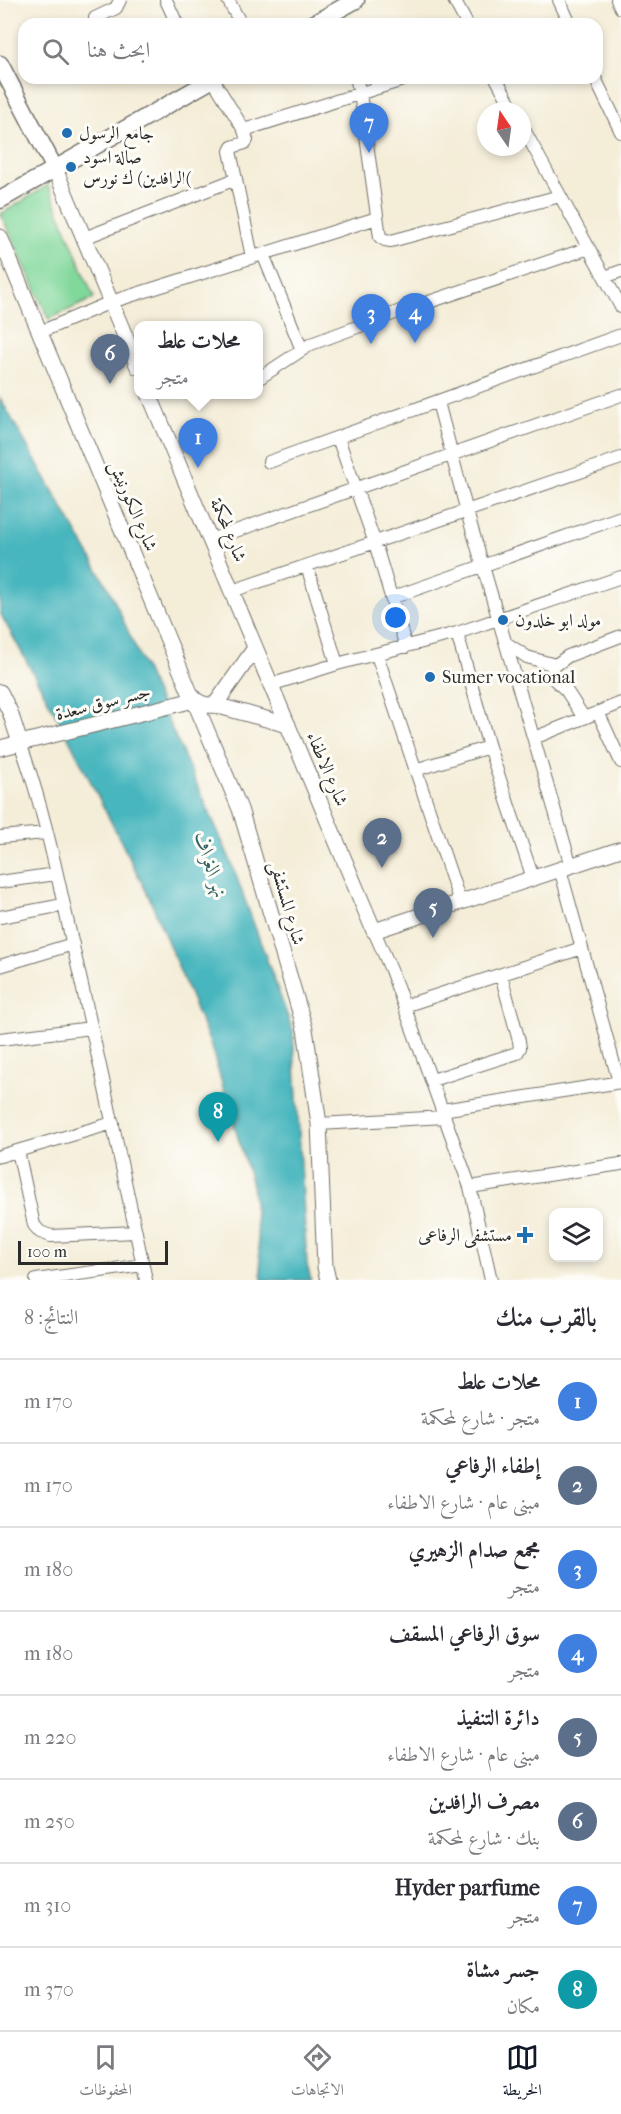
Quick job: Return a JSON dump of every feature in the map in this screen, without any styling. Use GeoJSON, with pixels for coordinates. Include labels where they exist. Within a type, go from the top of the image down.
{"type":"FeatureCollection","features":[{"type":"Feature","properties":{"kind":"main road"},"geometry":{"type":"LineString","coordinates":[[340,17],[356,0]]}},
{"type":"Feature","properties":{"kind":"main road"},"geometry":{"type":"LineString","coordinates":[[0,64],[55,169]]}},
{"type":"Feature","properties":{"kind":"main road"},"geometry":{"type":"LineString","coordinates":[[0,200],[203,84]]}},
{"type":"Feature","properties":{"kind":"street"},"geometry":{"type":"LineString","coordinates":[[95,18],[116,8],[120,0]]}},
{"type":"Feature","properties":{"kind":"street"},"geometry":{"type":"LineString","coordinates":[[166,0],[174,18]]}},
{"type":"Feature","properties":{"kind":"street"},"geometry":{"type":"LineString","coordinates":[[228,0],[238,18]]}},
{"type":"Feature","properties":{"kind":"street"},"geometry":{"type":"LineString","coordinates":[[454,0],[464,18]]}},
{"type":"Feature","properties":{"kind":"street"},"geometry":{"type":"LineString","coordinates":[[559,0],[567,18]]}},
{"type":"Feature","properties":{"kind":"street"},"geometry":{"type":"LineString","coordinates":[[617,0],[621,8]]}},
{"type":"Feature","properties":{"kind":"street"},"geometry":{"type":"LineString","coordinates":[[217,84],[244,130],[247,140],[245,143],[232,147],[230,151],[257,255],[302,350]]}},
{"type":"Feature","properties":{"kind":"street"},"geometry":{"type":"LineString","coordinates":[[358,84],[380,237],[385,240],[391,241],[560,196]]}},
{"type":"Feature","properties":{"kind":"street"},"geometry":{"type":"LineString","coordinates":[[244,130],[389,84]]}},
{"type":"Feature","properties":{"kind":"street"},"geometry":{"type":"LineString","coordinates":[[499,84],[509,102]]}},
{"type":"Feature","properties":{"kind":"street"},"geometry":{"type":"LineString","coordinates":[[599,84],[621,132]]}},
{"type":"Feature","properties":{"kind":"street"},"geometry":{"type":"LineString","coordinates":[[531,143],[621,307]]}},
{"type":"Feature","properties":{"kind":"street"},"geometry":{"type":"LineString","coordinates":[[55,169],[134,357]]}},
{"type":"Feature","properties":{"kind":"street"},"geometry":{"type":"LineString","coordinates":[[84,238],[236,179]]}},
{"type":"Feature","properties":{"kind":"street"},"geometry":{"type":"LineString","coordinates":[[40,332],[111,302],[377,218]]}},
{"type":"Feature","properties":{"kind":"street","name":"شارع الكورنيش"},"geometry":{"type":"LineString","coordinates":[[0,237],[194,700]]}},
{"type":"Feature","properties":{"kind":"street"},"geometry":{"type":"LineString","coordinates":[[420,304],[589,248]]}},
{"type":"Feature","properties":{"kind":"street"},"geometry":{"type":"LineString","coordinates":[[605,278],[621,271]]}},
{"type":"Feature","properties":{"kind":"street"},"geometry":{"type":"LineString","coordinates":[[263,376],[310,344],[406,309]]}},
{"type":"Feature","properties":{"kind":"street"},"geometry":{"type":"LineString","coordinates":[[269,462],[621,335]]}},
{"type":"Feature","properties":{"kind":"street"},"geometry":{"type":"LineString","coordinates":[[210,540],[621,395]]}},
{"type":"Feature","properties":{"kind":"street","name":"شارع لمحكمة"},"geometry":{"type":"LineString","coordinates":[[156,399],[255,648]]}},
{"type":"Feature","properties":{"kind":"street"},"geometry":{"type":"LineString","coordinates":[[319,1124],[443,1113],[620,1082],[582,948],[566,867],[534,738],[467,512],[438,402]]}},
{"type":"Feature","properties":{"kind":"street"},"geometry":{"type":"LineString","coordinates":[[338,438],[375,543],[406,647]]}},
{"type":"Feature","properties":{"kind":"street"},"geometry":{"type":"LineString","coordinates":[[232,591],[621,459]]}},
{"type":"Feature","properties":{"kind":"street"},"geometry":{"type":"LineString","coordinates":[[391,598],[483,564],[621,518]]}},
{"type":"Feature","properties":{"kind":"street"},"geometry":{"type":"LineString","coordinates":[[307,566],[337,664]]}},
{"type":"Feature","properties":{"kind":"street"},"geometry":{"type":"LineString","coordinates":[[270,685],[337,664],[457,633],[621,577]]}},
{"type":"Feature","properties":{"kind":"street"},"geometry":{"type":"LineString","coordinates":[[457,633],[489,747],[533,878]]}},
{"type":"Feature","properties":{"kind":"street"},"geometry":{"type":"LineString","coordinates":[[506,643],[527,657],[555,664],[568,656],[621,636]]}},
{"type":"Feature","properties":{"kind":"street"},"geometry":{"type":"LineString","coordinates":[[215,705],[255,648]]}},
{"type":"Feature","properties":{"kind":"street","name":"شارع الاطفاء"},"geometry":{"type":"LineString","coordinates":[[255,648],[374,931]]}},
{"type":"Feature","properties":{"kind":"street"},"geometry":{"type":"LineString","coordinates":[[377,655],[460,902]]}},
{"type":"Feature","properties":{"kind":"street"},"geometry":{"type":"LineString","coordinates":[[555,664],[553,674],[555,680],[566,690],[584,718]]}},
{"type":"Feature","properties":{"kind":"street"},"geometry":{"type":"LineString","coordinates":[[0,692],[10,711],[20,743],[56,873],[146,1280]]}},
{"type":"Feature","properties":{"kind":"street"},"geometry":{"type":"LineString","coordinates":[[194,700],[288,725]]}},
{"type":"Feature","properties":{"kind":"street","name":"جسر سوق سعدة"},"geometry":{"type":"LineString","coordinates":[[0,748],[194,700]]}},
{"type":"Feature","properties":{"kind":"street","name":"شارع المستشفى"},"geometry":{"type":"LineString","coordinates":[[194,700],[240,809],[305,1029],[319,1124],[325,1267],[328,1280]]}},
{"type":"Feature","properties":{"kind":"street"},"geometry":{"type":"LineString","coordinates":[[534,738],[621,703]]}},
{"type":"Feature","properties":{"kind":"street"},"geometry":{"type":"LineString","coordinates":[[598,712],[621,762]]}},
{"type":"Feature","properties":{"kind":"street"},"geometry":{"type":"LineString","coordinates":[[416,770],[489,747]]}},
{"type":"Feature","properties":{"kind":"street"},"geometry":{"type":"LineString","coordinates":[[0,837],[46,833]]}},
{"type":"Feature","properties":{"kind":"street"},"geometry":{"type":"LineString","coordinates":[[491,1280],[470,1187],[432,1080],[374,931],[621,849]]}},
{"type":"Feature","properties":{"kind":"street"},"geometry":{"type":"LineString","coordinates":[[0,882],[56,873]]}},
{"type":"Feature","properties":{"kind":"street"},"geometry":{"type":"LineString","coordinates":[[0,917],[63,905]]}},
{"type":"Feature","properties":{"kind":"street"},"geometry":{"type":"LineString","coordinates":[[0,966],[72,944]]}},
{"type":"Feature","properties":{"kind":"street"},"geometry":{"type":"LineString","coordinates":[[404,1006],[582,948]]}},
{"type":"Feature","properties":{"kind":"street"},"geometry":{"type":"LineString","coordinates":[[432,1080],[517,1053],[520,1048],[519,1041],[501,975]]}},
{"type":"Feature","properties":{"kind":"street"},"geometry":{"type":"LineString","coordinates":[[0,1039],[92,1028]]}},
{"type":"Feature","properties":{"kind":"street"},"geometry":{"type":"LineString","coordinates":[[0,1156],[113,1123]]}},
{"type":"Feature","properties":{"kind":"street"},"geometry":{"type":"LineString","coordinates":[[18,1151],[34,1225],[40,1232],[51,1236],[136,1232]]}},
{"type":"Feature","properties":{"kind":"street"},"geometry":{"type":"LineString","coordinates":[[470,1187],[621,1164]]}},
{"type":"Feature","properties":{"kind":"street"},"geometry":{"type":"LineString","coordinates":[[36,1280],[143,1265]]}},
{"type":"Feature","properties":{"kind":"green space"},"geometry":{"type":"Polygon","coordinates":[[[48,185],[94,298],[49,319],[1,214],[48,185]]]}},
{"type":"Feature","properties":{"kind":"water","name":"نهر الغراف"},"geometry":{"type":"Polygon","coordinates":[[[0,398],[111,593],[230,859],[293,1031],[307,1265],[311,1280],[262,1280],[252,1185],[210,1043],[149,897],[67,735],[0,613],[0,398]]]}},
{"type":"Feature","properties":{"kind":"place","name":"جامع الرسول"},"geometry":{"type":"Point","coordinates":[67,133]}},
{"type":"Feature","properties":{"kind":"place","name":"Hyder parfume"},"geometry":{"type":"Point","coordinates":[369,153]}},
{"type":"Feature","properties":{"kind":"place","name":"صالة اسود الرافدين) ك نورس("},"geometry":{"type":"Point","coordinates":[71,167]}},
{"type":"Feature","properties":{"kind":"place","name":"سوق الرفاعي المسقف"},"geometry":{"type":"Point","coordinates":[415,343]}},
{"type":"Feature","properties":{"kind":"place","name":"مجمع صدام الزهيري"},"geometry":{"type":"Point","coordinates":[371,344]}},
{"type":"Feature","properties":{"kind":"place","name":"مصرف الرافدين"},"geometry":{"type":"Point","coordinates":[110,384]}},
{"type":"Feature","properties":{"kind":"place","name":"محلات علط"},"geometry":{"type":"Point","coordinates":[198,468]}},
{"type":"Feature","properties":{"kind":"place","name":"مولد ابو خلدون"},"geometry":{"type":"Point","coordinates":[503,620]}},
{"type":"Feature","properties":{"kind":"place","name":"Sumer vocational"},"geometry":{"type":"Point","coordinates":[430,677]}},
{"type":"Feature","properties":{"kind":"place","name":"إطفاء الرفاعي"},"geometry":{"type":"Point","coordinates":[382,868]}},
{"type":"Feature","properties":{"kind":"place","name":"دائرة التنفيذ"},"geometry":{"type":"Point","coordinates":[433,938]}},
{"type":"Feature","properties":{"kind":"place","name":"جسر مشاة"},"geometry":{"type":"Point","coordinates":[218,1142]}},
{"type":"Feature","properties":{"kind":"place","name":"مستشفی الرفاعی"},"geometry":{"type":"Point","coordinates":[525,1235]}}]}
